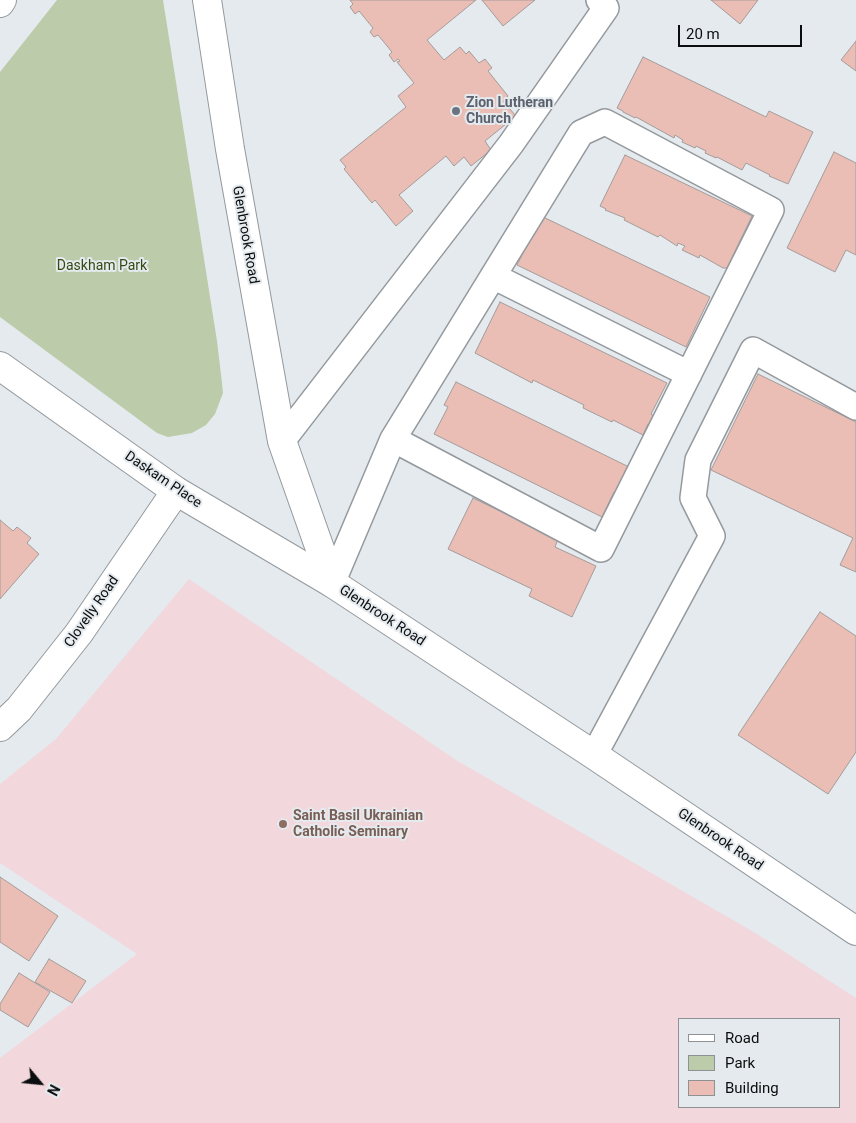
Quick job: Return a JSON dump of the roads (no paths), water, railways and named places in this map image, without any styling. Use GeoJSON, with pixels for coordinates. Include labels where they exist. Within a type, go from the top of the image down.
{"type":"FeatureCollection","features":[{"type":"Feature","properties":{"kind":"main road","name":"Glenbrook Road"},"geometry":{"type":"LineString","coordinates":[[207,0],[232,159],[282,441],[332,583],[594,755],[856,931]]}},
{"type":"Feature","properties":{"kind":"main road","name":"Daskam Place"},"geometry":{"type":"LineString","coordinates":[[0,366],[176,491],[332,583]]}},
{"type":"Feature","properties":{"kind":"main road","name":"Clovelly Road"},"geometry":{"type":"LineString","coordinates":[[0,727],[19,708],[79,633],[176,491]]}},
{"type":"Feature","properties":{"kind":"lane"},"geometry":{"type":"LineString","coordinates":[[282,441],[511,144],[606,8],[599,0]]}},
{"type":"Feature","properties":{"kind":"lane"},"geometry":{"type":"LineString","coordinates":[[332,583],[393,439],[581,133],[605,122],[771,210],[601,549],[393,439]]}},
{"type":"Feature","properties":{"kind":"lane"},"geometry":{"type":"LineString","coordinates":[[493,276],[689,374]]}},
{"type":"Feature","properties":{"kind":"lane"},"geometry":{"type":"LineString","coordinates":[[594,755],[712,536],[693,498],[698,460],[752,350],[856,407]]}},
{"type":"Feature","properties":{"kind":"place","name":"Zion Lutheran Church"},"geometry":{"type":"Point","coordinates":[456,111]}},
{"type":"Feature","properties":{"kind":"place","name":"Saint Basil Ukrainian Catholic Seminary"},"geometry":{"type":"Point","coordinates":[283,824]}},
{"type":"Feature","properties":{"kind":"park label","name":"Daskham Park"},"geometry":{"type":"Point","coordinates":[102,266]}}]}
